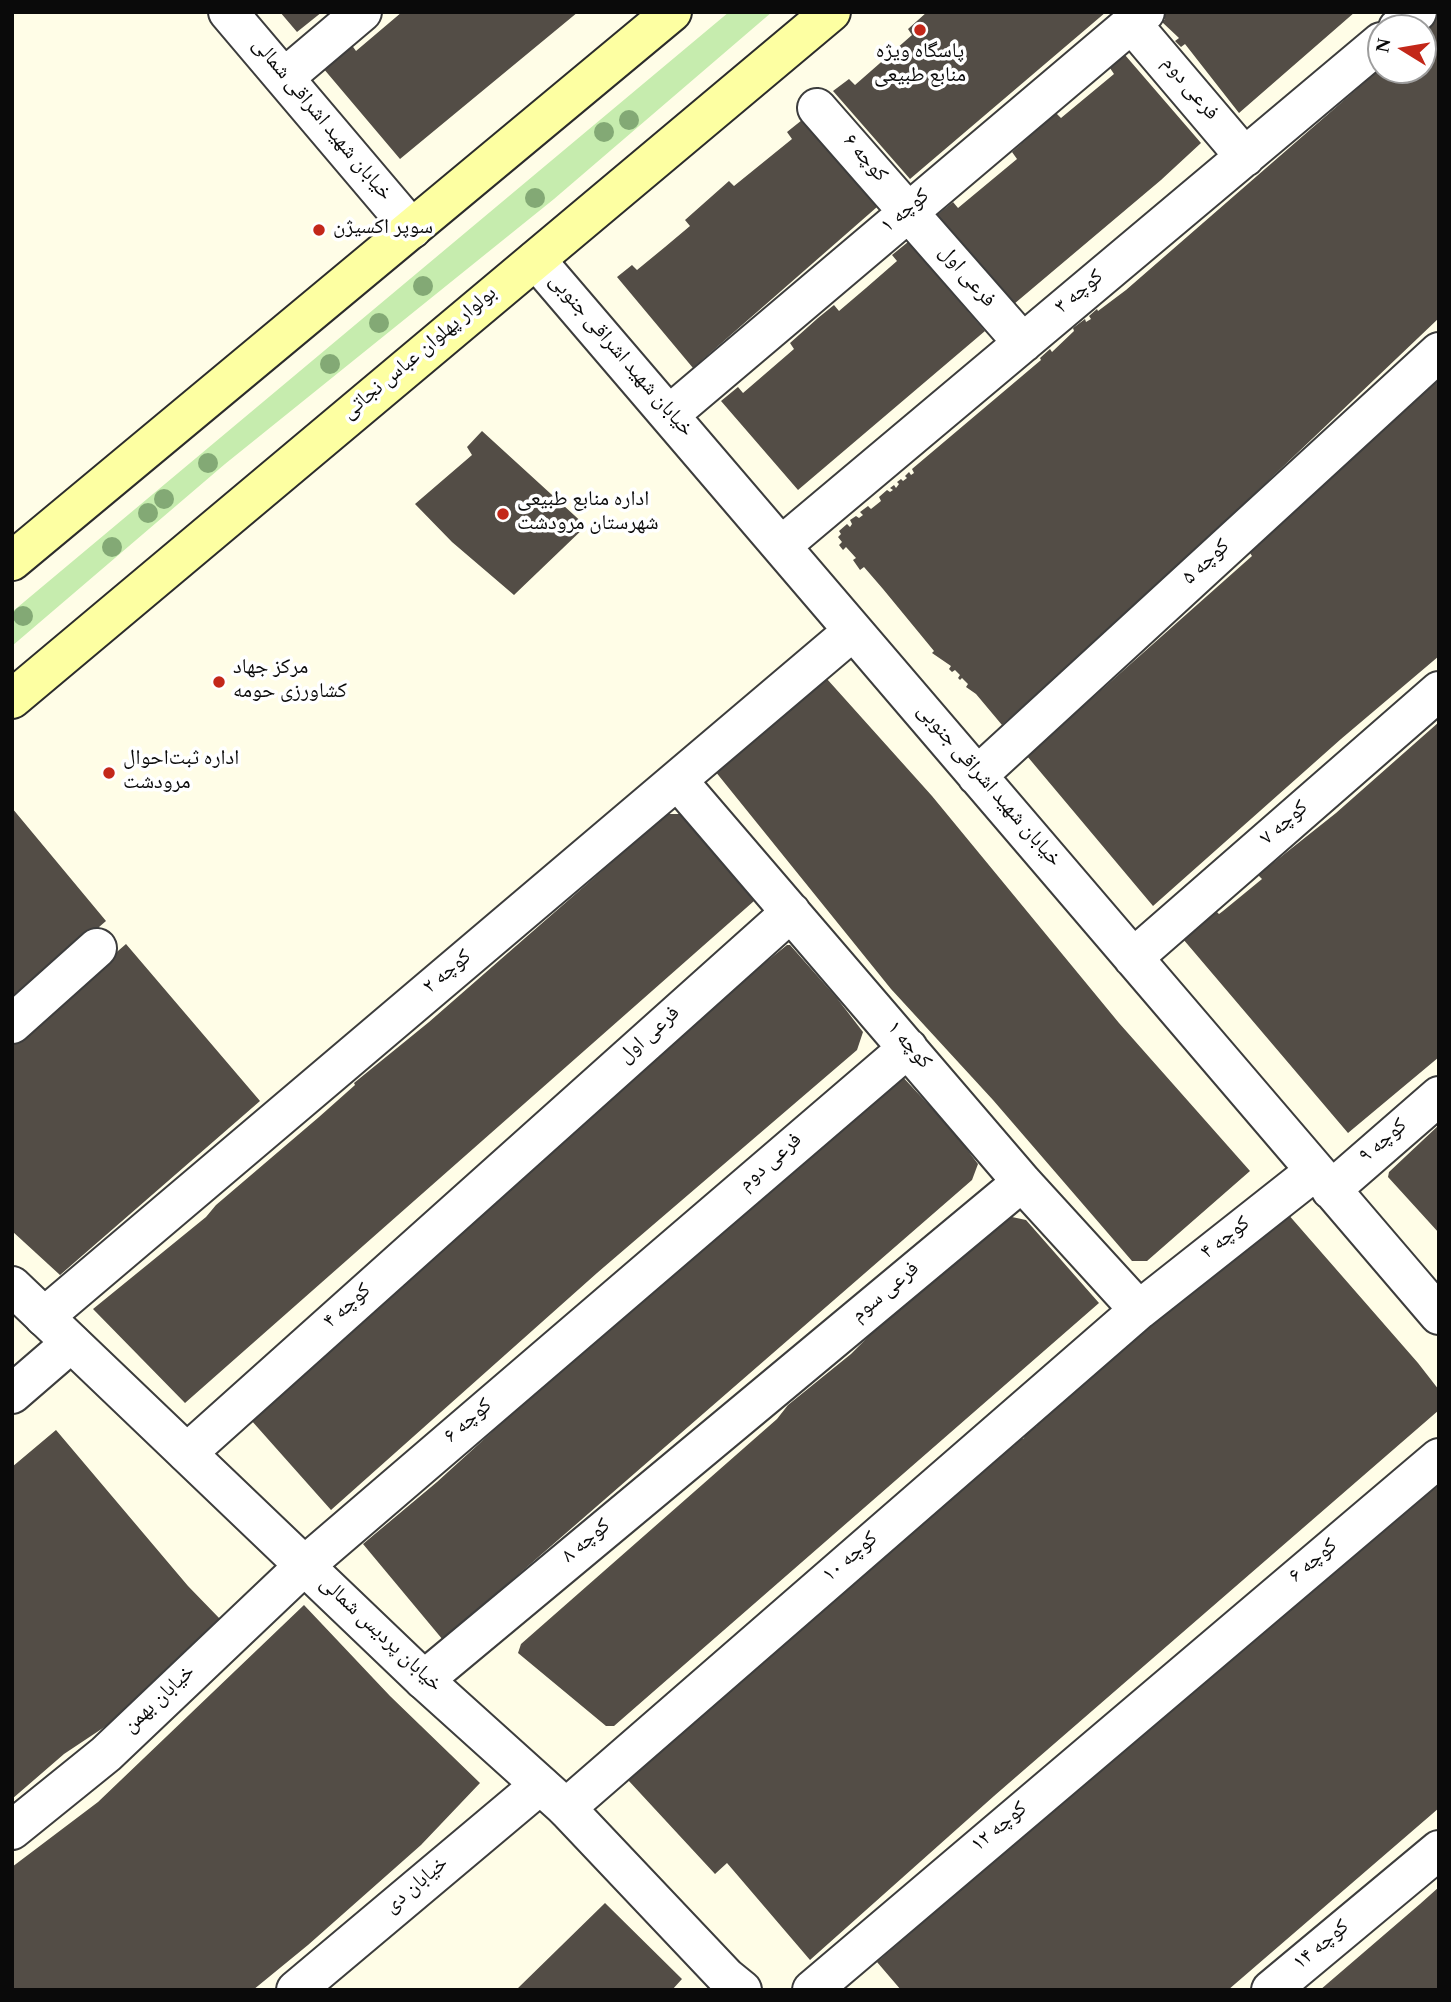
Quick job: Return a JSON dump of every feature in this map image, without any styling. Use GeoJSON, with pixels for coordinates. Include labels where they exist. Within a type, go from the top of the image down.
{"type":"FeatureCollection","features":[{"type":"Feature","properties":{"kind":"main road"},"geometry":{"type":"LineString","coordinates":[[12,561],[672,12]]}},
{"type":"Feature","properties":{"kind":"main road","name":"بولوار پهلوان عباس نجاتی"},"geometry":{"type":"LineString","coordinates":[[12,699],[831,12]]}},
{"type":"Feature","properties":{"kind":"street","name":"خیابان شهید اشراقی شمالی"},"geometry":{"type":"LineString","coordinates":[[228,12],[412,229]]}},
{"type":"Feature","properties":{"kind":"street"},"geometry":{"type":"LineString","coordinates":[[284,78],[362,12]]}},
{"type":"Feature","properties":{"kind":"street","name":"فرعی دوم"},"geometry":{"type":"LineString","coordinates":[[1139,18],[1245,157]]}},
{"type":"Feature","properties":{"kind":"street","name":"کوچه ۱"},"geometry":{"type":"LineString","coordinates":[[669,415],[1139,18]]}},
{"type":"Feature","properties":{"kind":"street","name":"کوچه ۳"},"geometry":{"type":"LineString","coordinates":[[781,546],[1367,54]]}},
{"type":"Feature","properties":{"kind":"street","name":"کوچه ۶"},"geometry":{"type":"LineString","coordinates":[[817,108],[908,212]]}},
{"type":"Feature","properties":{"kind":"street","name":"فرعی اول"},"geometry":{"type":"LineString","coordinates":[[908,212],[1023,343]]}},
{"type":"Feature","properties":{"kind":"street","name":"خیابان شهید اشراقی جنوبی"},"geometry":{"type":"LineString","coordinates":[[536,260],[1439,1315]]}},
{"type":"Feature","properties":{"kind":"street","name":"کوچه ۵"},"geometry":{"type":"LineString","coordinates":[[977,776],[1439,352]]}},
{"type":"Feature","properties":{"kind":"street","name":"کوچه ۲"},"geometry":{"type":"LineString","coordinates":[[44,1317],[853,631]]}},
{"type":"Feature","properties":{"kind":"street","name":"کوچه ۷"},"geometry":{"type":"LineString","coordinates":[[1133,958],[1439,691]]}},
{"type":"Feature","properties":{"kind":"street","name":"کوچه ۱"},"geometry":{"type":"LineString","coordinates":[[678,781],[1022,1182],[1139,1310]]}},
{"type":"Feature","properties":{"kind":"street","name":"فرعی اول"},"geometry":{"type":"LineString","coordinates":[[511,1162],[791,912]]}},
{"type":"Feature","properties":{"kind":"street"},"geometry":{"type":"LineString","coordinates":[[12,1024],[97,948]]}},
{"type":"Feature","properties":{"kind":"street","name":"فرعی دوم"},"geometry":{"type":"LineString","coordinates":[[636,1281],[908,1048]]}},
{"type":"Feature","properties":{"kind":"street","name":"کوچه ۹"},"geometry":{"type":"LineString","coordinates":[[1323,1180],[1439,1096]]}},
{"type":"Feature","properties":{"kind":"street","name":"کوچه ۴"},"geometry":{"type":"LineString","coordinates":[[187,1453],[511,1162]]}},
{"type":"Feature","properties":{"kind":"street","name":"کوچه ۴"},"geometry":{"type":"LineString","coordinates":[[1139,1310],[1323,1180]]}},
{"type":"Feature","properties":{"kind":"street","name":"فرعی سوم"},"geometry":{"type":"LineString","coordinates":[[752,1406],[1022,1182]]}},
{"type":"Feature","properties":{"kind":"street","name":"کوچه ۶"},"geometry":{"type":"LineString","coordinates":[[304,1566],[636,1281]]}},
{"type":"Feature","properties":{"kind":"street","name":"خیابان پردیس شمالی"},"geometry":{"type":"LineString","coordinates":[[12,1286],[424,1680],[553,1797],[727,1986]]}},
{"type":"Feature","properties":{"kind":"street","name":"کوچه ۱۰"},"geometry":{"type":"LineString","coordinates":[[553,1797],[1139,1310]]}},
{"type":"Feature","properties":{"kind":"street"},"geometry":{"type":"LineString","coordinates":[[12,1394],[71,1343]]}},
{"type":"Feature","properties":{"kind":"street","name":"کوچه ۸"},"geometry":{"type":"LineString","coordinates":[[424,1680],[752,1406]]}},
{"type":"Feature","properties":{"kind":"street","name":"کوچه ۶"},"geometry":{"type":"LineString","coordinates":[[1191,1668],[1439,1458]]}},
{"type":"Feature","properties":{"kind":"street","name":"خیابان بهمن"},"geometry":{"type":"LineString","coordinates":[[12,1829],[106,1754],[304,1566]]}},
{"type":"Feature","properties":{"kind":"street","name":"کوچه ۱۲"},"geometry":{"type":"LineString","coordinates":[[812,1990],[1191,1668]]}},
{"type":"Feature","properties":{"kind":"street","name":"خیابان دی"},"geometry":{"type":"LineString","coordinates":[[296,1990],[553,1797]]}},
{"type":"Feature","properties":{"kind":"street","name":"کوچه ۱۴"},"geometry":{"type":"LineString","coordinates":[[1270,1990],[1439,1850]]}},
{"type":"Feature","properties":{"kind":"green space"},"geometry":{"type":"Polygon","coordinates":[[[729,12],[772,12],[554,199],[225,464],[12,646],[12,612],[729,12]]]}},
{"type":"Feature","properties":{"kind":"building"},"geometry":{"type":"Polygon","coordinates":[[[280,12],[322,12],[297,32],[280,12]]]}},
{"type":"Feature","properties":{"kind":"building"},"geometry":{"type":"Polygon","coordinates":[[[402,12],[578,12],[400,159],[323,68],[351,44],[356,51],[402,12]]]}},
{"type":"Feature","properties":{"kind":"building"},"geometry":{"type":"Polygon","coordinates":[[[927,12],[1106,12],[910,179],[833,91],[849,79],[855,85],[912,35],[908,29],[927,12]]]}},
{"type":"Feature","properties":{"kind":"building"},"geometry":{"type":"Polygon","coordinates":[[[1167,12],[1355,12],[1239,113],[1185,44],[1181,47],[1175,41],[1179,38],[1162,22],[1165,19],[1162,16],[1167,12]]]}},
{"type":"Feature","properties":{"kind":"building"},"geometry":{"type":"Polygon","coordinates":[[[1439,15],[1439,318],[1164,580],[1002,725],[976,694],[966,687],[968,684],[958,678],[960,675],[955,670],[952,672],[949,669],[951,666],[932,653],[934,651],[864,567],[860,570],[853,560],[856,558],[846,547],[843,550],[839,545],[842,542],[838,537],[841,534],[839,531],[847,524],[850,527],[850,520],[863,515],[860,512],[868,506],[871,509],[881,501],[879,497],[887,490],[893,490],[890,488],[894,485],[896,488],[899,484],[897,482],[907,478],[905,476],[909,472],[911,475],[914,473],[912,469],[1041,360],[1050,349],[1052,352],[1074,331],[1073,328],[1085,319],[1086,322],[1091,319],[1089,316],[1097,309],[1098,311],[1126,290],[1367,80],[1367,84],[1437,84],[1439,15]]]}},
{"type":"Feature","properties":{"kind":"building"},"geometry":{"type":"Polygon","coordinates":[[[1125,55],[1201,143],[1014,304],[937,215],[953,202],[958,208],[1017,159],[1012,152],[1056,113],[1061,118],[1114,74],[1110,68],[1125,55]]]}},
{"type":"Feature","properties":{"kind":"building"},"geometry":{"type":"Polygon","coordinates":[[[802,120],[877,207],[693,368],[617,277],[632,265],[637,270],[690,226],[685,220],[729,181],[734,186],[792,139],[787,132],[802,120]]]}},
{"type":"Feature","properties":{"kind":"building"},"geometry":{"type":"Polygon","coordinates":[[[908,242],[985,331],[798,490],[721,401],[738,387],[743,393],[794,349],[790,343],[818,318],[834,305],[839,311],[897,261],[892,255],[908,242]]]}},
{"type":"Feature","properties":{"kind":"building"},"geometry":{"type":"Polygon","coordinates":[[[1439,369],[1439,656],[1153,906],[1027,756],[1252,556],[1250,553],[1439,369]]]}},
{"type":"Feature","properties":{"kind":"building"},"geometry":{"type":"Polygon","coordinates":[[[482,431],[586,526],[514,595],[452,542],[415,504],[472,455],[467,447],[482,431]]]}},
{"type":"Feature","properties":{"kind":"building"},"geometry":{"type":"Polygon","coordinates":[[[827,679],[932,796],[1119,1023],[1250,1171],[1147,1261],[1132,1261],[993,1100],[891,989],[715,771],[827,679]]]}},
{"type":"Feature","properties":{"kind":"building"},"geometry":{"type":"Polygon","coordinates":[[[1439,722],[1439,1057],[1348,1133],[1183,939],[1216,911],[1219,914],[1262,879],[1258,875],[1336,813],[1439,722]]]}},
{"type":"Feature","properties":{"kind":"building"},"geometry":{"type":"Polygon","coordinates":[[[12,808],[106,921],[12,1002],[12,808]]]}},
{"type":"Feature","properties":{"kind":"building"},"geometry":{"type":"Polygon","coordinates":[[[667,814],[680,814],[754,901],[185,1403],[93,1309],[206,1217],[216,1205],[319,1117],[355,1085],[354,1083],[429,1022],[667,814]]]}},
{"type":"Feature","properties":{"kind":"building"},"geometry":{"type":"Polygon","coordinates":[[[126,944],[260,1101],[60,1275],[12,1231],[12,1043],[126,944]]]}},
{"type":"Feature","properties":{"kind":"building"},"geometry":{"type":"Polygon","coordinates":[[[790,945],[836,997],[863,1032],[857,1050],[597,1273],[331,1510],[251,1420],[735,987],[790,945]]]}},
{"type":"Feature","properties":{"kind":"building"},"geometry":{"type":"Polygon","coordinates":[[[900,1074],[953,1131],[978,1164],[972,1180],[443,1640],[363,1544],[900,1074]]]}},
{"type":"Feature","properties":{"kind":"building"},"geometry":{"type":"Polygon","coordinates":[[[1439,1125],[1439,1233],[1388,1177],[1389,1172],[1439,1125]]]}},
{"type":"Feature","properties":{"kind":"building"},"geometry":{"type":"Polygon","coordinates":[[[1280,1212],[1287,1213],[1418,1363],[1439,1390],[1439,1410],[994,1796],[810,1960],[727,1863],[715,1874],[628,1780],[826,1605],[1010,1446],[1011,1448],[1015,1445],[1014,1442],[1020,1436],[1023,1439],[1023,1434],[1033,1424],[1036,1427],[1041,1418],[1280,1212]]]}},
{"type":"Feature","properties":{"kind":"building"},"geometry":{"type":"Polygon","coordinates":[[[1012,1217],[1026,1220],[1099,1303],[614,1726],[606,1726],[518,1653],[521,1644],[777,1419],[788,1405],[1012,1217]]]}},
{"type":"Feature","properties":{"kind":"building"},"geometry":{"type":"Polygon","coordinates":[[[56,1430],[188,1586],[221,1620],[106,1726],[64,1754],[12,1799],[12,1467],[56,1430]]]}},
{"type":"Feature","properties":{"kind":"building"},"geometry":{"type":"Polygon","coordinates":[[[1439,1477],[1439,1808],[1228,1990],[901,1990],[877,1962],[1439,1477]]]}},
{"type":"Feature","properties":{"kind":"building"},"geometry":{"type":"Polygon","coordinates":[[[304,1605],[390,1696],[480,1783],[421,1845],[253,1990],[12,1990],[12,1867],[98,1802],[304,1605]]]}},
{"type":"Feature","properties":{"kind":"building"},"geometry":{"type":"Polygon","coordinates":[[[1439,1887],[1439,1990],[1320,1990],[1420,1904],[1439,1887]]]}},
{"type":"Feature","properties":{"kind":"building"},"geometry":{"type":"Polygon","coordinates":[[[605,1903],[682,1979],[672,1990],[516,1990],[605,1903]]]}},
{"type":"Feature","properties":{"kind":"place","name":"پاسگاه ویژه منابع طبیعی"},"geometry":{"type":"Point","coordinates":[920,30]}},
{"type":"Feature","properties":{"kind":"place","name":"سوپر اکسیژن"},"geometry":{"type":"Point","coordinates":[319,230]}},
{"type":"Feature","properties":{"kind":"place","name":"اداره منابع طبیعی شهرستان مرودشت"},"geometry":{"type":"Point","coordinates":[503,514]}},
{"type":"Feature","properties":{"kind":"place","name":"مرکز جهاد کشاورزی حومه"},"geometry":{"type":"Point","coordinates":[219,682]}},
{"type":"Feature","properties":{"kind":"place","name":"اداره ثبت‌احوال مرودشت"},"geometry":{"type":"Point","coordinates":[109,773]}}]}
